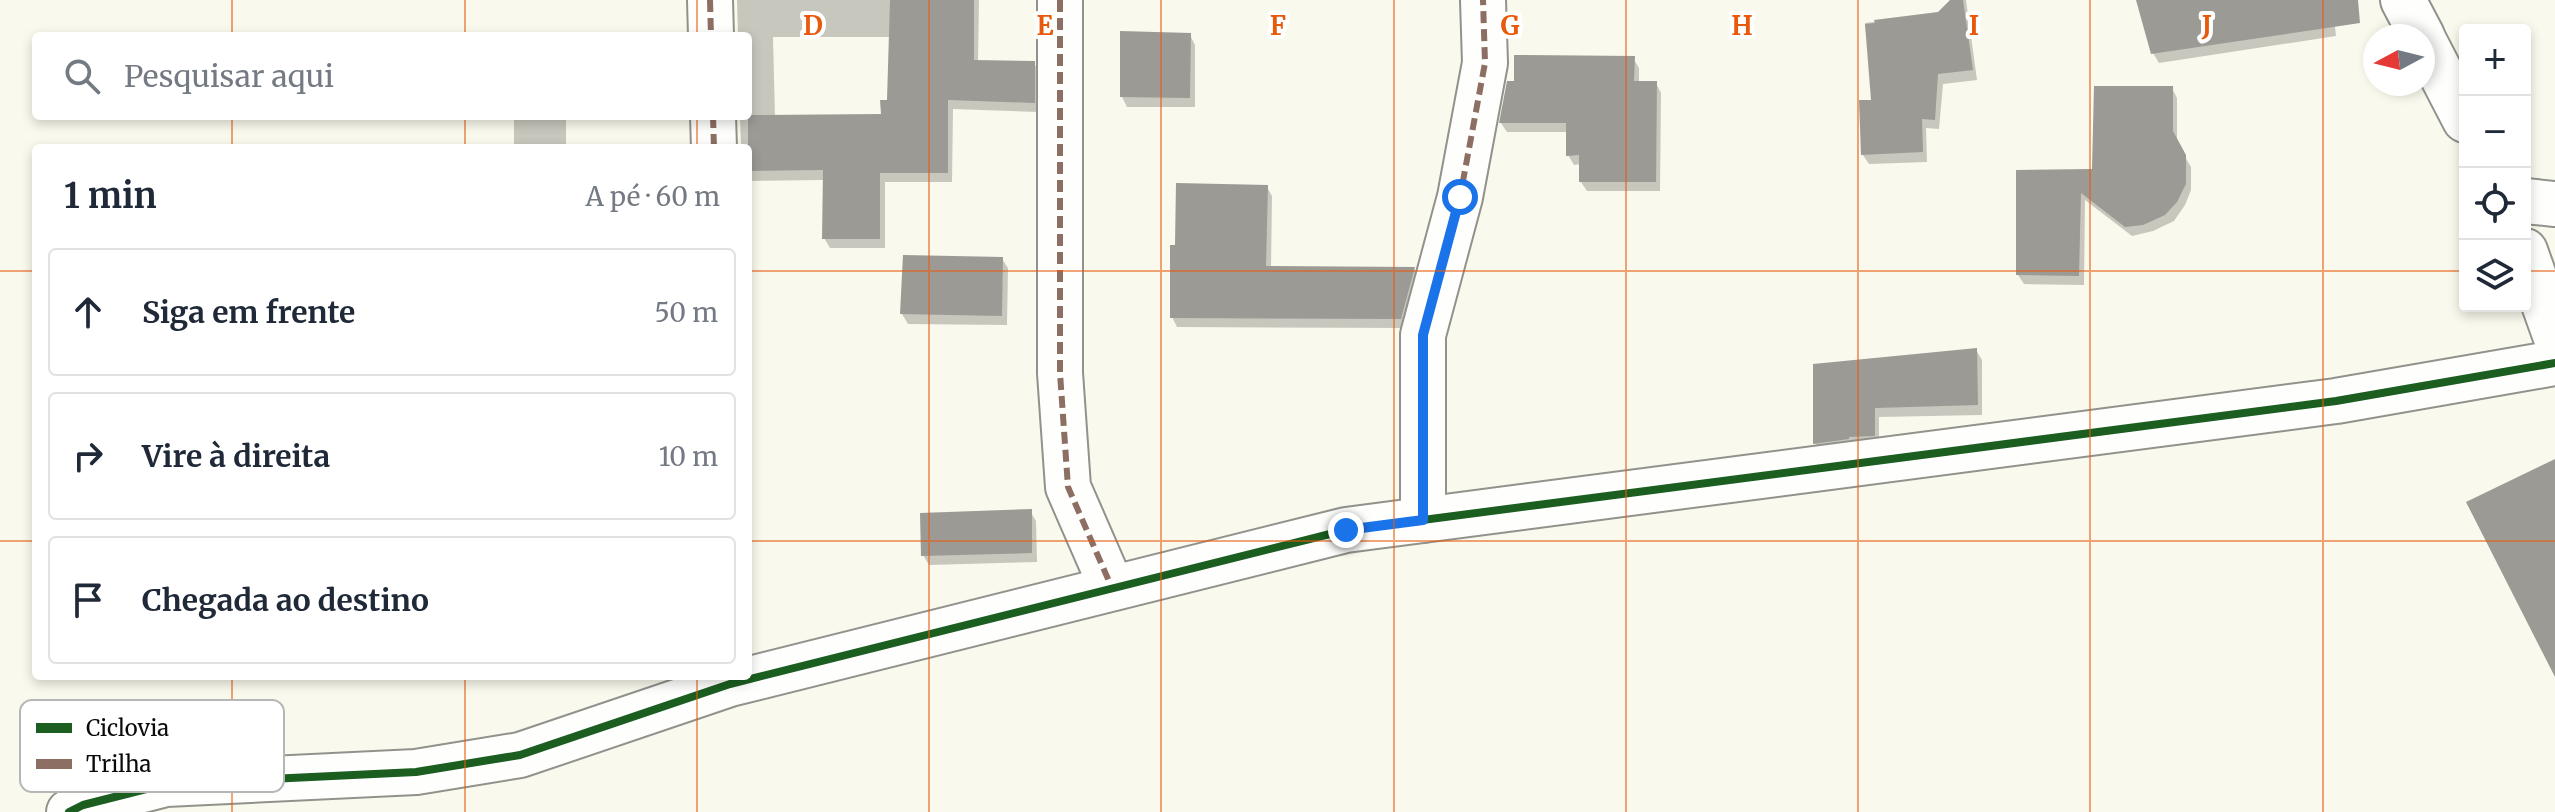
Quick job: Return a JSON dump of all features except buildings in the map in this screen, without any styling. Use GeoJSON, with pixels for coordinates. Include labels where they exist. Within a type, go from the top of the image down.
{"type":"FeatureCollection","features":[{"type":"Feature","properties":{"kind":"street"},"geometry":{"type":"LineString","coordinates":[[710,0],[711,32]]}},
{"type":"Feature","properties":{"kind":"street"},"geometry":{"type":"LineString","coordinates":[[1060,0],[1060,373],[1068,487],[1112,588]]}},
{"type":"Feature","properties":{"kind":"street"},"geometry":{"type":"LineString","coordinates":[[1423,520],[1423,335],[1460,197],[1485,63],[1483,0]]}},
{"type":"Feature","properties":{"kind":"street"},"geometry":{"type":"LineString","coordinates":[[2403,0],[2415,24]]}},
{"type":"Feature","properties":{"kind":"street"},"geometry":{"type":"LineString","coordinates":[[2435,62],[2459,108]]}},
{"type":"Feature","properties":{"kind":"street"},"geometry":{"type":"LineString","coordinates":[[713,120],[714,144]]}},
{"type":"Feature","properties":{"kind":"street"},"geometry":{"type":"LineString","coordinates":[[2531,202],[2555,204]]}},
{"type":"Feature","properties":{"kind":"street"},"geometry":{"type":"LineString","coordinates":[[2531,268],[2555,335]]}},
{"type":"Feature","properties":{"kind":"street"},"geometry":{"type":"LineString","coordinates":[[752,675],[1346,530],[2336,401],[2555,363]]}},
{"type":"Feature","properties":{"kind":"street"},"geometry":{"type":"LineString","coordinates":[[284,778],[416,772],[520,755],[730,680]]}},
{"type":"Feature","properties":{"kind":"street"},"geometry":{"type":"LineString","coordinates":[[69,812],[83,805],[134,792]]}},
{"type":"Feature","properties":{"kind":"marked path"},"geometry":{"type":"LineString","coordinates":[[710,0],[711,32]]}},
{"type":"Feature","properties":{"kind":"marked path"},"geometry":{"type":"LineString","coordinates":[[1060,0],[1060,373],[1068,487],[1112,588]]}},
{"type":"Feature","properties":{"kind":"marked path"},"geometry":{"type":"LineString","coordinates":[[1423,520],[1423,335],[1460,197],[1485,63],[1483,0]]}},
{"type":"Feature","properties":{"kind":"marked path"},"geometry":{"type":"LineString","coordinates":[[713,120],[714,144]]}},
{"type":"Feature","properties":{"kind":"cycle path"},"geometry":{"type":"LineString","coordinates":[[752,678],[1346,530],[2336,401],[2555,363]]}},
{"type":"Feature","properties":{"kind":"cycle path"},"geometry":{"type":"LineString","coordinates":[[284,778],[416,772],[520,755],[746,680]]}},
{"type":"Feature","properties":{"kind":"cycle path"},"geometry":{"type":"LineString","coordinates":[[69,812],[83,805],[134,792]]}},
{"type":"Feature","properties":{"kind":"route"},"geometry":{"type":"LineString","coordinates":[[1346,530],[1423,520],[1423,335],[1460,197]]}}]}
